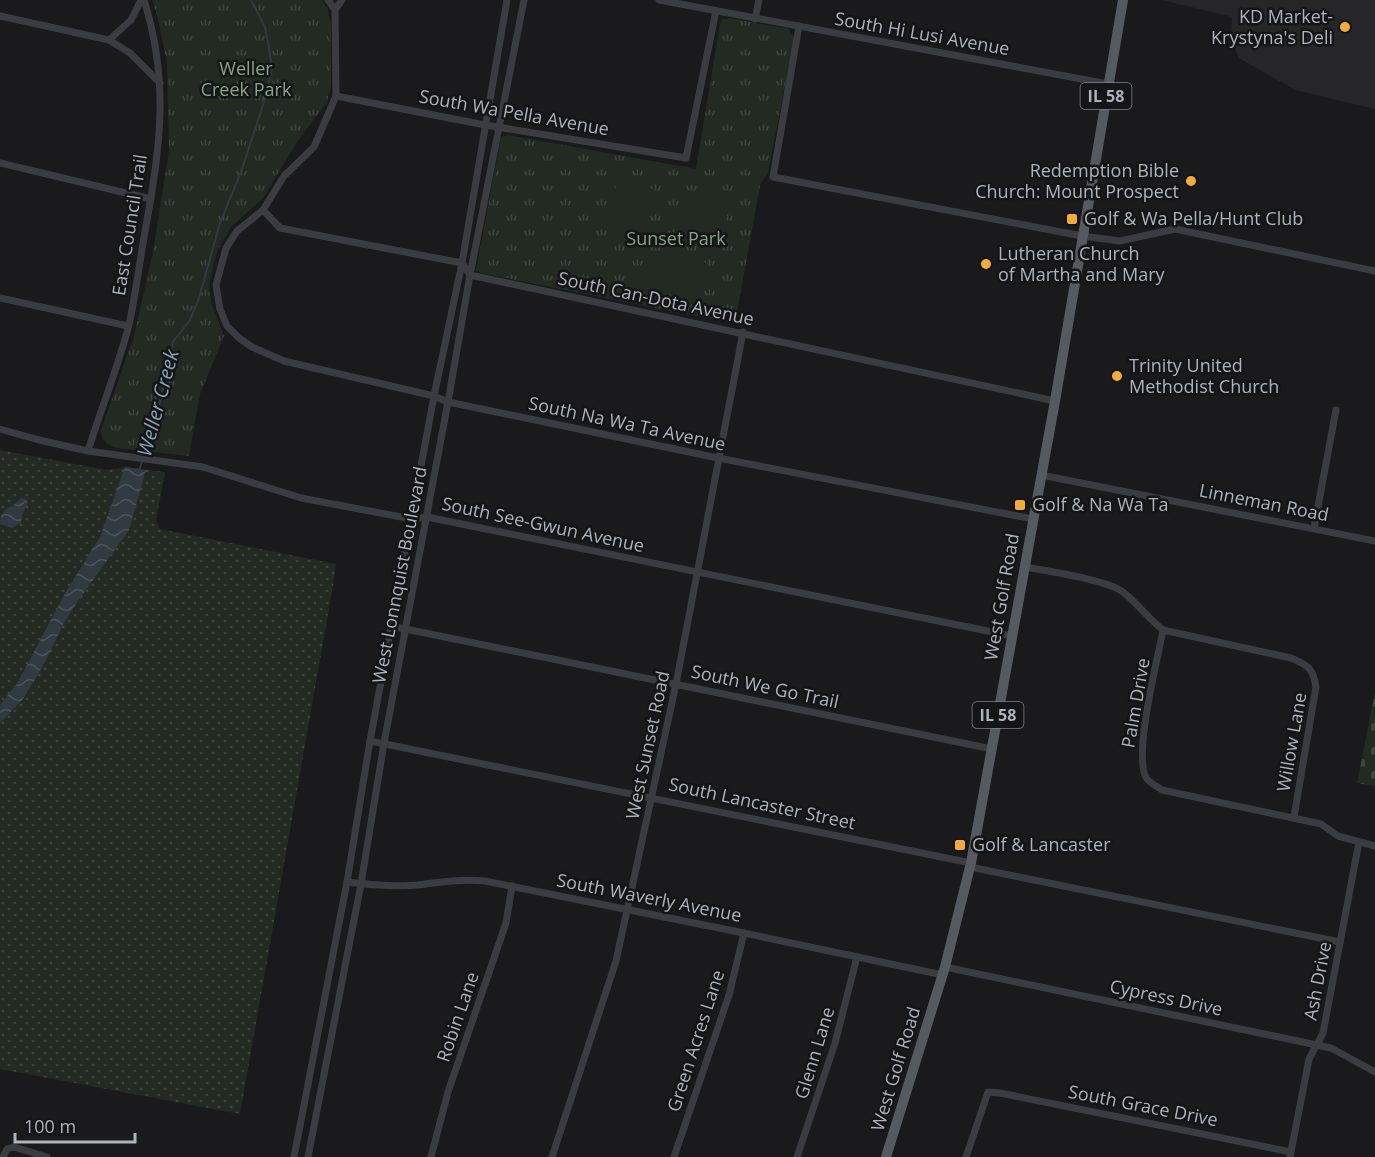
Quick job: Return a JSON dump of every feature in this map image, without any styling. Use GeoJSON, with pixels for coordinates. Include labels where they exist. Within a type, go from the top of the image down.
{"type":"FeatureCollection","features":[{"type":"Feature","properties":{"kind":"main road","name":"West Golf Road"},"geometry":{"type":"LineString","coordinates":[[886,1157],[944,971],[971,865],[1055,400],[1123,0]]}},
{"type":"Feature","properties":{"kind":"street"},"geometry":{"type":"LineString","coordinates":[[109,40],[131,20],[143,0]]}},
{"type":"Feature","properties":{"kind":"street","name":"East Council Trail"},"geometry":{"type":"LineString","coordinates":[[88,451],[128,326],[151,199],[161,124],[160,83],[154,31],[143,0]]}},
{"type":"Feature","properties":{"kind":"street"},"geometry":{"type":"LineString","coordinates":[[328,0],[335,10],[336,96],[314,147],[284,176],[263,210],[280,228],[462,263],[470,275]]}},
{"type":"Feature","properties":{"kind":"street"},"geometry":{"type":"LineString","coordinates":[[335,10],[342,0]]}},
{"type":"Feature","properties":{"kind":"street","name":"West Lonnquist Boulevard"},"geometry":{"type":"LineString","coordinates":[[294,1157],[347,882],[370,741],[434,396],[462,263],[507,0]]}},
{"type":"Feature","properties":{"kind":"street","name":"West Lonnquist Boulevard"},"geometry":{"type":"LineString","coordinates":[[308,1157],[361,884],[384,743],[470,275],[524,0]]}},
{"type":"Feature","properties":{"kind":"street","name":"South Hi Lusi Avenue"},"geometry":{"type":"LineString","coordinates":[[659,0],[1108,84]]}},
{"type":"Feature","properties":{"kind":"street"},"geometry":{"type":"LineString","coordinates":[[755,19],[759,0]]}},
{"type":"Feature","properties":{"kind":"street","name":"South Wa Pella Avenue"},"geometry":{"type":"LineString","coordinates":[[336,96],[485,125],[686,158],[716,11]]}},
{"type":"Feature","properties":{"kind":"street"},"geometry":{"type":"LineString","coordinates":[[0,16],[109,40],[130,53],[160,83]]}},
{"type":"Feature","properties":{"kind":"street"},"geometry":{"type":"LineString","coordinates":[[799,26],[772,177],[1082,236],[1120,241],[1175,229],[1375,271]]}},
{"type":"Feature","properties":{"kind":"street"},"geometry":{"type":"LineString","coordinates":[[0,163],[151,199]]}},
{"type":"Feature","properties":{"kind":"street","name":"South Na Wa Ta Avenue"},"geometry":{"type":"LineString","coordinates":[[263,210],[237,231],[226,248],[217,275],[217,295],[227,326],[239,338],[252,347],[284,361],[434,396],[448,402],[718,458],[1033,519]]}},
{"type":"Feature","properties":{"kind":"street","name":"South Can-Dota Avenue"},"geometry":{"type":"LineString","coordinates":[[470,275],[1055,400]]}},
{"type":"Feature","properties":{"kind":"street"},"geometry":{"type":"LineString","coordinates":[[0,298],[128,326]]}},
{"type":"Feature","properties":{"kind":"street","name":"West Sunset Road"},"geometry":{"type":"LineString","coordinates":[[552,1157],[603,1005],[628,910],[676,684],[743,332]]}},
{"type":"Feature","properties":{"kind":"street"},"geometry":{"type":"LineString","coordinates":[[1314,528],[1336,410]]}},
{"type":"Feature","properties":{"kind":"street","name":"South See-Gwun Avenue"},"geometry":{"type":"LineString","coordinates":[[0,429],[88,451],[203,467],[301,498],[412,519],[427,517],[1012,636]]}},
{"type":"Feature","properties":{"kind":"street","name":"Linneman Road"},"geometry":{"type":"LineString","coordinates":[[1041,475],[1375,541]]}},
{"type":"Feature","properties":{"kind":"street"},"geometry":{"type":"LineString","coordinates":[[1025,567],[1107,585],[1122,591],[1147,618],[1163,630]]}},
{"type":"Feature","properties":{"kind":"street","name":"South We Go Trail"},"geometry":{"type":"LineString","coordinates":[[391,626],[992,749]]}},
{"type":"Feature","properties":{"kind":"street","name":"Willow Lane"},"geometry":{"type":"LineString","coordinates":[[1163,630],[1291,658],[1304,663],[1314,673],[1316,687],[1294,817]]}},
{"type":"Feature","properties":{"kind":"street","name":"Palm Drive"},"geometry":{"type":"LineString","coordinates":[[1163,630],[1142,743],[1141,764],[1147,780],[1162,790],[1294,817]]}},
{"type":"Feature","properties":{"kind":"street","name":"South Lancaster Street"},"geometry":{"type":"LineString","coordinates":[[370,741],[653,797],[1340,942]]}},
{"type":"Feature","properties":{"kind":"street"},"geometry":{"type":"LineString","coordinates":[[1294,817],[1321,824],[1338,836],[1375,846]]}},
{"type":"Feature","properties":{"kind":"street","name":"Ash Drive"},"geometry":{"type":"LineString","coordinates":[[1290,1154],[1309,1059],[1323,1033],[1359,842]]}},
{"type":"Feature","properties":{"kind":"street","name":"South Waverly Avenue"},"geometry":{"type":"LineString","coordinates":[[347,882],[401,886],[466,879],[512,886],[857,957],[944,971]]}},
{"type":"Feature","properties":{"kind":"street","name":"Robin Lane"},"geometry":{"type":"LineString","coordinates":[[431,1157],[448,1092],[506,923],[512,886]]}},
{"type":"Feature","properties":{"kind":"street","name":"Green Acres Lane"},"geometry":{"type":"LineString","coordinates":[[674,1157],[729,995],[744,933]]}},
{"type":"Feature","properties":{"kind":"street","name":"Glenn Lane"},"geometry":{"type":"LineString","coordinates":[[797,1157],[835,1043],[857,957]]}},
{"type":"Feature","properties":{"kind":"street","name":"Cypress Drive"},"geometry":{"type":"LineString","coordinates":[[944,971],[1331,1048],[1375,1071]]}},
{"type":"Feature","properties":{"kind":"street","name":"South Grace Drive"},"geometry":{"type":"LineString","coordinates":[[966,1157],[988,1092],[1290,1154]]}},
{"type":"Feature","properties":{"kind":"street"},"geometry":{"type":"LineString","coordinates":[[3,1157],[7,1149],[14,1147],[47,1157]]}},
{"type":"Feature","properties":{"kind":"shaded area"},"geometry":{"type":"Polygon","coordinates":[[[1162,0],[1375,0],[1375,109],[1295,90],[1239,58],[1231,40],[1232,17],[1162,0]]]}},
{"type":"Feature","properties":{"kind":"green space","name":"Weller Creek Park"},"geometry":{"type":"Polygon","coordinates":[[[152,0],[322,0],[331,23],[331,85],[327,102],[297,142],[263,198],[231,227],[218,249],[209,289],[212,305],[224,336],[200,394],[189,456],[117,448],[105,442],[101,430],[134,336],[153,252],[169,150],[167,63],[152,0]]]}},
{"type":"Feature","properties":{"kind":"green space","name":"Sunset Park"},"geometry":{"type":"Polygon","coordinates":[[[729,18],[789,29],[794,38],[768,173],[760,185],[735,324],[481,273],[476,270],[501,137],[508,135],[696,169],[720,24],[722,20],[729,18]]]}},
{"type":"Feature","properties":{"kind":"green space"},"geometry":{"type":"Polygon","coordinates":[[[616,184],[654,189],[646,243],[608,238],[616,184]]]}},
{"type":"Feature","properties":{"kind":"green space"},"geometry":{"type":"Polygon","coordinates":[[[692,192],[722,199],[726,203],[728,215],[723,238],[698,239],[686,228],[683,216],[684,204],[692,192]]]}},
{"type":"Feature","properties":{"kind":"green space"},"geometry":{"type":"Polygon","coordinates":[[[653,252],[707,263],[699,301],[645,289],[653,252]]]}},
{"type":"Feature","properties":{"kind":"green space"},"geometry":{"type":"Polygon","coordinates":[[[0,450],[107,470],[125,467],[165,472],[156,521],[160,529],[336,564],[240,1114],[0,1069],[0,450]]]}},
{"type":"Feature","properties":{"kind":"green space"},"geometry":{"type":"Polygon","coordinates":[[[1375,692],[1375,786],[1357,783],[1375,692]]]}},
{"type":"Feature","properties":{"kind":"water"},"geometry":{"type":"Polygon","coordinates":[[[125,467],[146,470],[129,530],[78,601],[23,699],[0,723],[0,705],[18,682],[64,595],[100,537],[125,467]]]}},
{"type":"Feature","properties":{"kind":"water"},"geometry":{"type":"Polygon","coordinates":[[[21,498],[28,502],[21,523],[12,528],[0,524],[4,511],[21,498]]]}},
{"type":"Feature","properties":{"kind":"waterway","name":"Weller Creek"},"geometry":{"type":"LineString","coordinates":[[139,471],[161,398],[173,342],[190,320],[199,298],[220,223],[241,172],[267,93],[272,68],[269,48],[265,27],[251,0]]}},
{"type":"Feature","properties":{"kind":"place","name":"KD Market- Krystyna's Deli"},"geometry":{"type":"Point","coordinates":[1345,27]}},
{"type":"Feature","properties":{"kind":"place","name":"Redemption Bible Church: Mount Prospect"},"geometry":{"type":"Point","coordinates":[1191,181]}},
{"type":"Feature","properties":{"kind":"place","name":"Golf & Wa Pella/Hunt Club"},"geometry":{"type":"Point","coordinates":[1072,219]}},
{"type":"Feature","properties":{"kind":"place","name":"Lutheran Church of Martha and Mary"},"geometry":{"type":"Point","coordinates":[986,264]}},
{"type":"Feature","properties":{"kind":"place","name":"Trinity United Methodist Church"},"geometry":{"type":"Point","coordinates":[1117,376]}},
{"type":"Feature","properties":{"kind":"place","name":"Golf & Na Wa Ta"},"geometry":{"type":"Point","coordinates":[1020,505]}},
{"type":"Feature","properties":{"kind":"place","name":"Golf & Lancaster"},"geometry":{"type":"Point","coordinates":[960,845]}}]}
